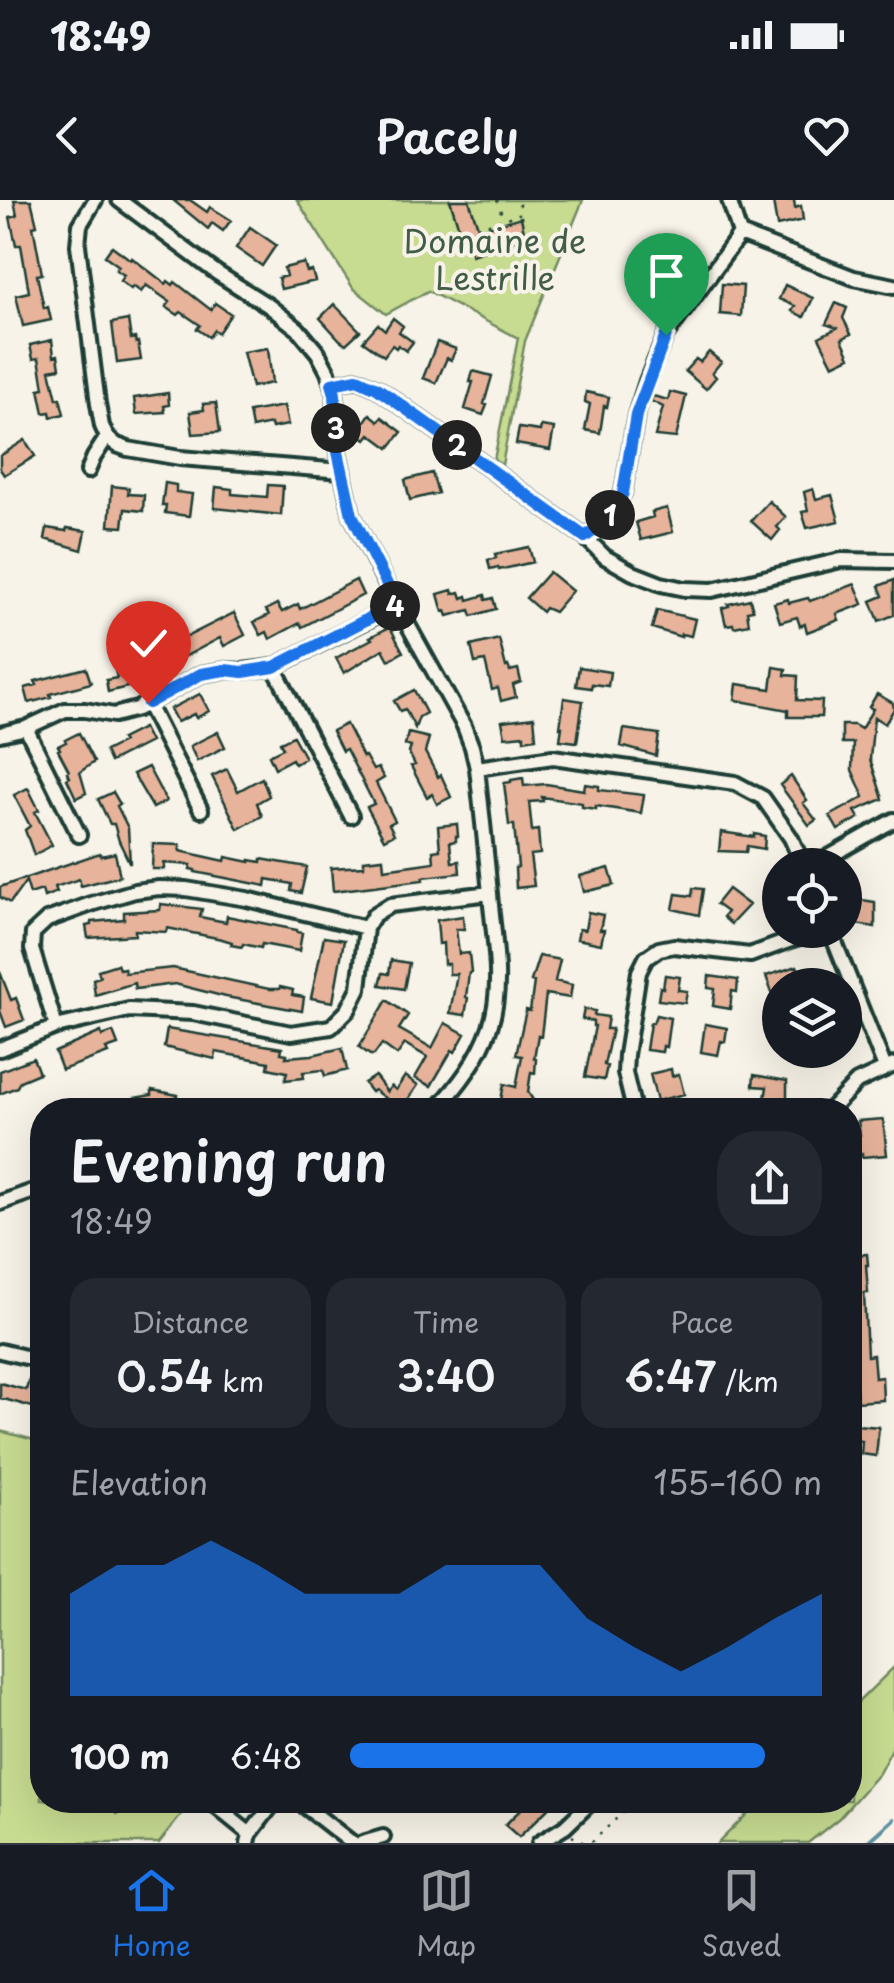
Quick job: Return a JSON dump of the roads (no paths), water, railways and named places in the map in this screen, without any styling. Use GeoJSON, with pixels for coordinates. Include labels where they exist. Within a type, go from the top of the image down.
{"type":"FeatureCollection","features":[{"type":"Feature","properties":{"kind":"street"},"geometry":{"type":"LineString","coordinates":[[95,200],[80,225],[78,245],[98,404],[107,438],[117,445],[152,455],[342,472]]}},
{"type":"Feature","properties":{"kind":"street"},"geometry":{"type":"LineString","coordinates":[[119,200],[298,328],[318,352],[335,394],[338,452],[352,515],[472,747],[490,892],[496,1000],[491,1024],[470,1069],[446,1098]]}},
{"type":"Feature","properties":{"kind":"street"},"geometry":{"type":"LineString","coordinates":[[728,200],[740,234],[854,278],[894,286]]}},
{"type":"Feature","properties":{"kind":"street"},"geometry":{"type":"LineString","coordinates":[[585,537],[604,523],[623,493],[636,415],[666,335],[740,234]]}},
{"type":"Feature","properties":{"kind":"street"},"geometry":{"type":"LineString","coordinates":[[332,384],[357,379],[377,388],[633,574],[685,589],[712,590],[842,560],[894,561]]}},
{"type":"Feature","properties":{"kind":"street"},"geometry":{"type":"LineString","coordinates":[[88,471],[107,438]]}},
{"type":"Feature","properties":{"kind":"street"},"geometry":{"type":"LineString","coordinates":[[0,734],[26,728],[66,710],[114,715],[148,703],[201,674],[274,667],[397,604]]}},
{"type":"Feature","properties":{"kind":"street"},"geometry":{"type":"LineString","coordinates":[[274,667],[351,816]]}},
{"type":"Feature","properties":{"kind":"street"},"geometry":{"type":"LineString","coordinates":[[148,703],[201,810]]}},
{"type":"Feature","properties":{"kind":"street"},"geometry":{"type":"LineString","coordinates":[[26,728],[79,835]]}},
{"type":"Feature","properties":{"kind":"street"},"geometry":{"type":"LineString","coordinates":[[476,768],[553,757],[735,783],[764,798],[796,848]]}},
{"type":"Feature","properties":{"kind":"street"},"geometry":{"type":"LineString","coordinates":[[845,848],[894,820]]}},
{"type":"Feature","properties":{"kind":"street"},"geometry":{"type":"LineString","coordinates":[[56,1027],[32,949],[34,933],[47,920],[91,904],[135,890],[186,889],[366,928]]}},
{"type":"Feature","properties":{"kind":"street"},"geometry":{"type":"LineString","coordinates":[[0,1049],[56,1027],[129,1010],[193,1012],[291,1033],[331,1027],[348,1010],[359,988],[366,928],[374,916],[390,905],[490,892]]}},
{"type":"Feature","properties":{"kind":"street"},"geometry":{"type":"LineString","coordinates":[[630,1098],[626,1073],[639,972],[646,958],[658,949],[674,946],[750,956],[771,948]]}},
{"type":"Feature","properties":{"kind":"street"},"geometry":{"type":"LineString","coordinates":[[838,948],[889,1066],[857,1082],[842,1098]]}},
{"type":"Feature","properties":{"kind":"street"},"geometry":{"type":"LineString","coordinates":[[0,1201],[30,1192]]}},
{"type":"Feature","properties":{"kind":"street"},"geometry":{"type":"LineString","coordinates":[[0,1351],[30,1358]]}},
{"type":"Feature","properties":{"kind":"street"},"geometry":{"type":"LineString","coordinates":[[222,1813],[249,1839],[267,1813]]}},
{"type":"Feature","properties":{"kind":"street"},"geometry":{"type":"LineString","coordinates":[[314,1813],[352,1843]]}},
{"type":"Feature","properties":{"kind":"street"},"geometry":{"type":"LineString","coordinates":[[539,1843],[578,1813]]}},
{"type":"Feature","properties":{"kind":"street"},"geometry":{"type":"LineString","coordinates":[[362,1843],[383,1836]]}},
{"type":"Feature","properties":{"kind":"waterway"},"geometry":{"type":"LineString","coordinates":[[867,1843],[894,1819]]}},
{"type":"Feature","properties":{"kind":"park label","name":"Domaine de Lestrille"},"geometry":{"type":"Point","coordinates":[495,260]}}]}
